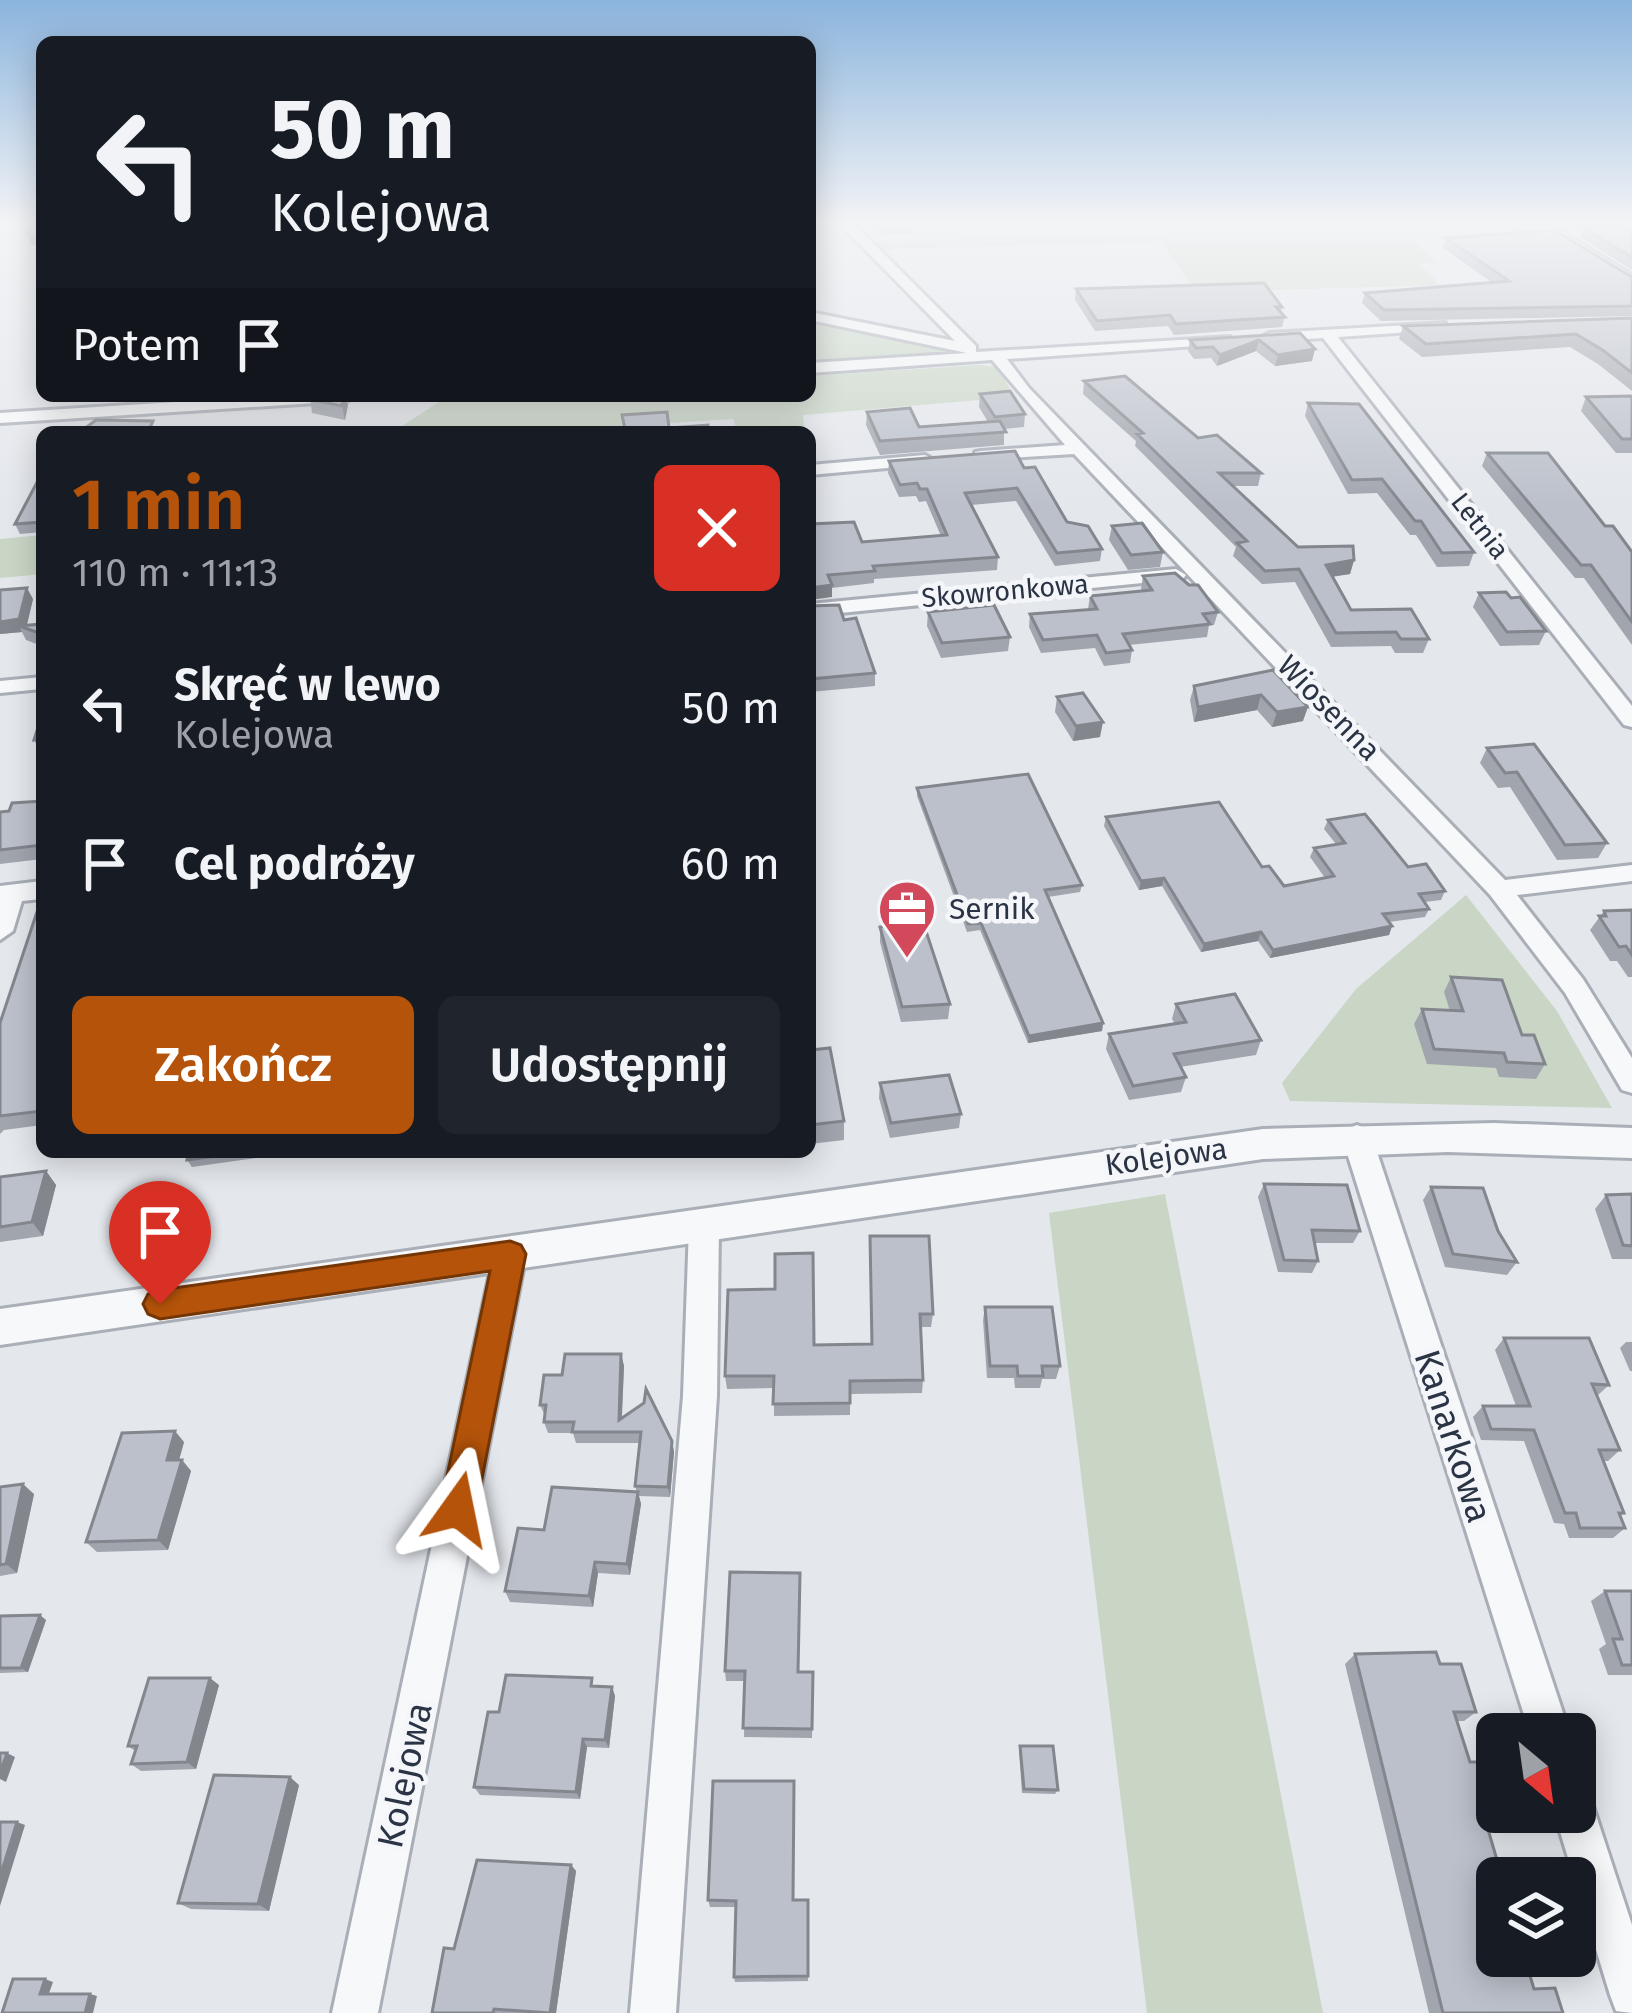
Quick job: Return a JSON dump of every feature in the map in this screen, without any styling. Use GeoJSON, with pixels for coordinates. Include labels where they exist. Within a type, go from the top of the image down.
{"type":"FeatureCollection","features":[{"type":"Feature","properties":{"kind":"street"},"geometry":{"type":"LineString","coordinates":[[824,319],[997,357]]}},
{"type":"Feature","properties":{"kind":"street"},"geometry":{"type":"LineString","coordinates":[[941,319],[971,349]]}},
{"type":"Feature","properties":{"kind":"street"},"geometry":{"type":"LineString","coordinates":[[1256,338],[1468,325]]}},
{"type":"Feature","properties":{"kind":"street","name":"Letnia"},"geometry":{"type":"LineString","coordinates":[[1327,333],[1632,720]]}},
{"type":"Feature","properties":{"kind":"street"},"geometry":{"type":"LineString","coordinates":[[816,368],[1233,340]]}},
{"type":"Feature","properties":{"kind":"street","name":"Wiosenna"},"geometry":{"type":"LineString","coordinates":[[997,357],[1499,889],[1574,986],[1632,1082]]}},
{"type":"Feature","properties":{"kind":"street"},"geometry":{"type":"LineString","coordinates":[[122,411],[136,402]]}},
{"type":"Feature","properties":{"kind":"street"},"geometry":{"type":"LineString","coordinates":[[0,418],[257,402]]}},
{"type":"Feature","properties":{"kind":"street"},"geometry":{"type":"LineString","coordinates":[[816,470],[1079,449]]}},
{"type":"Feature","properties":{"kind":"street","name":"Skowronkowa"},"geometry":{"type":"LineString","coordinates":[[816,609],[1200,573]]}},
{"type":"Feature","properties":{"kind":"street"},"geometry":{"type":"LineString","coordinates":[[0,687],[36,684]]}},
{"type":"Feature","properties":{"kind":"street"},"geometry":{"type":"LineString","coordinates":[[1499,889],[1632,873]]}},
{"type":"Feature","properties":{"kind":"street"},"geometry":{"type":"LineString","coordinates":[[0,931],[6,894],[36,891]]}},
{"type":"Feature","properties":{"kind":"street","name":"Kolejowa"},"geometry":{"type":"LineString","coordinates":[[0,1327],[1152,1158],[1357,1137],[1537,1137],[1632,1143]]}},
{"type":"Feature","properties":{"kind":"street","name":"Kanarkowa"},"geometry":{"type":"LineString","coordinates":[[1357,1137],[1543,1713]]}},
{"type":"Feature","properties":{"kind":"street"},"geometry":{"type":"LineString","coordinates":[[653,2013],[700,1396],[704,1226]]}},
{"type":"Feature","properties":{"kind":"street","name":"Kolejowa"},"geometry":{"type":"LineString","coordinates":[[355,2013],[510,1254]]}},
{"type":"Feature","properties":{"kind":"street"},"geometry":{"type":"LineString","coordinates":[[1582,1833],[1632,1995]]}},
{"type":"Feature","properties":{"kind":"green space"},"geometry":{"type":"Polygon","coordinates":[[[816,323],[950,351],[924,358],[816,364],[816,323]]]}},
{"type":"Feature","properties":{"kind":"green space"},"geometry":{"type":"Polygon","coordinates":[[[998,367],[1014,397],[803,415],[804,426],[736,426],[733,419],[623,426],[402,426],[439,402],[816,402],[816,376],[998,367]]]}},
{"type":"Feature","properties":{"kind":"green space"},"geometry":{"type":"Polygon","coordinates":[[[36,536],[36,575],[0,578],[0,539],[36,536]]]}},
{"type":"Feature","properties":{"kind":"green space"},"geometry":{"type":"Polygon","coordinates":[[[1466,895],[1557,1011],[1612,1108],[1290,1101],[1282,1083],[1356,989],[1466,895]]]}},
{"type":"Feature","properties":{"kind":"green space"},"geometry":{"type":"Polygon","coordinates":[[[1165,1194],[1323,2013],[1147,2013],[1049,1213],[1165,1194]]]}},
{"type":"Feature","properties":{"kind":"building"},"geometry":{"type":"Polygon","coordinates":[[[1173,319],[1255,319],[1176,324],[1173,319]]]}},
{"type":"Feature","properties":{"kind":"building"},"geometry":{"type":"Polygon","coordinates":[[[1632,319],[1632,373],[1576,334],[1426,344],[1403,326],[1632,319]]]}},
{"type":"Feature","properties":{"kind":"building"},"geometry":{"type":"Polygon","coordinates":[[[1300,333],[1315,349],[1278,355],[1259,340],[1220,355],[1213,347],[1196,348],[1190,340],[1300,333]]]}},
{"type":"Feature","properties":{"kind":"building"},"geometry":{"type":"Polygon","coordinates":[[[1125,376],[1198,438],[1217,435],[1261,473],[1219,473],[1298,547],[1353,546],[1354,560],[1326,565],[1351,610],[1411,609],[1429,639],[1401,639],[1396,632],[1336,633],[1299,569],[1265,571],[1237,543],[1247,541],[1137,434],[1143,433],[1084,381],[1125,376]]]}},
{"type":"Feature","properties":{"kind":"building"},"geometry":{"type":"Polygon","coordinates":[[[1010,391],[1025,414],[995,417],[980,394],[1010,391]]]}},
{"type":"Feature","properties":{"kind":"building"},"geometry":{"type":"Polygon","coordinates":[[[1632,396],[1632,439],[1622,439],[1586,397],[1632,396]]]}},
{"type":"Feature","properties":{"kind":"building"},"geometry":{"type":"Polygon","coordinates":[[[1308,403],[1359,404],[1474,552],[1442,553],[1421,521],[1415,521],[1382,479],[1352,480],[1308,403]]]}},
{"type":"Feature","properties":{"kind":"building"},"geometry":{"type":"Polygon","coordinates":[[[910,408],[919,427],[1000,421],[1006,432],[880,441],[867,412],[910,408]]]}},
{"type":"Feature","properties":{"kind":"building"},"geometry":{"type":"Polygon","coordinates":[[[667,412],[669,426],[624,426],[622,415],[667,412]]]}},
{"type":"Feature","properties":{"kind":"building"},"geometry":{"type":"Polygon","coordinates":[[[96,420],[153,421],[151,426],[88,426],[96,420]]]}},
{"type":"Feature","properties":{"kind":"building"},"geometry":{"type":"Polygon","coordinates":[[[1015,451],[1024,468],[1035,467],[1067,522],[1088,526],[1102,549],[1057,553],[1017,488],[965,493],[998,557],[873,566],[875,571],[828,575],[832,585],[816,587],[816,524],[854,522],[862,542],[947,535],[927,489],[920,489],[917,483],[900,485],[889,461],[1015,451]]]}},
{"type":"Feature","properties":{"kind":"building"},"geometry":{"type":"Polygon","coordinates":[[[1487,453],[1548,453],[1605,526],[1613,526],[1632,552],[1632,622],[1591,565],[1581,565],[1487,453]]]}},
{"type":"Feature","properties":{"kind":"building"},"geometry":{"type":"Polygon","coordinates":[[[36,484],[36,522],[15,524],[36,484]]]}},
{"type":"Feature","properties":{"kind":"building"},"geometry":{"type":"Polygon","coordinates":[[[1142,523],[1163,552],[1131,555],[1112,526],[1142,523]]]}},
{"type":"Feature","properties":{"kind":"building"},"geometry":{"type":"Polygon","coordinates":[[[1175,573],[1189,585],[1198,585],[1218,612],[1203,614],[1210,624],[1123,634],[1132,650],[1106,653],[1097,635],[1043,640],[1030,614],[1097,609],[1090,596],[1152,590],[1143,576],[1175,573]]]}},
{"type":"Feature","properties":{"kind":"building"},"geometry":{"type":"Polygon","coordinates":[[[27,588],[19,619],[0,622],[0,590],[27,588]]]}},
{"type":"Feature","properties":{"kind":"building"},"geometry":{"type":"Polygon","coordinates":[[[1506,592],[1511,598],[1520,597],[1546,631],[1507,632],[1479,593],[1506,592]]]}},
{"type":"Feature","properties":{"kind":"building"},"geometry":{"type":"Polygon","coordinates":[[[839,605],[844,620],[856,618],[875,673],[816,678],[816,606],[839,605]]]}},
{"type":"Feature","properties":{"kind":"building"},"geometry":{"type":"Polygon","coordinates":[[[994,605],[1010,637],[942,643],[928,612],[994,605]]]}},
{"type":"Feature","properties":{"kind":"building"},"geometry":{"type":"Polygon","coordinates":[[[1273,670],[1308,707],[1277,712],[1261,695],[1198,707],[1194,686],[1273,670]]]}},
{"type":"Feature","properties":{"kind":"building"},"geometry":{"type":"Polygon","coordinates":[[[1083,693],[1103,722],[1076,726],[1057,697],[1083,693]]]}},
{"type":"Feature","properties":{"kind":"building"},"geometry":{"type":"Polygon","coordinates":[[[1534,744],[1607,843],[1565,845],[1517,772],[1505,773],[1487,748],[1534,744]]]}},
{"type":"Feature","properties":{"kind":"building"},"geometry":{"type":"Polygon","coordinates":[[[1028,774],[1082,885],[1045,890],[1103,1023],[1029,1036],[981,923],[968,924],[917,788],[1028,774]]]}},
{"type":"Feature","properties":{"kind":"building"},"geometry":{"type":"Polygon","coordinates":[[[36,801],[36,846],[0,850],[0,812],[9,811],[12,803],[36,801]]]}},
{"type":"Feature","properties":{"kind":"building"},"geometry":{"type":"Polygon","coordinates":[[[1219,802],[1262,867],[1269,866],[1284,886],[1334,876],[1314,848],[1345,843],[1328,820],[1365,814],[1408,867],[1426,864],[1445,891],[1419,894],[1429,909],[1383,914],[1392,926],[1273,950],[1261,932],[1204,944],[1164,878],[1141,881],[1106,817],[1219,802]]]}},
{"type":"Feature","properties":{"kind":"building"},"geometry":{"type":"Polygon","coordinates":[[[1632,910],[1632,955],[1626,946],[1619,947],[1599,916],[1606,916],[1604,911],[1632,910]]]}},
{"type":"Feature","properties":{"kind":"building"},"geometry":{"type":"Polygon","coordinates":[[[36,915],[36,1112],[0,1116],[0,1023],[36,915]]]}},
{"type":"Feature","properties":{"kind":"building"},"geometry":{"type":"Polygon","coordinates":[[[923,922],[950,1004],[902,1007],[880,927],[923,922]]]}},
{"type":"Feature","properties":{"kind":"building"},"geometry":{"type":"Polygon","coordinates":[[[1451,977],[1502,980],[1522,1035],[1534,1035],[1545,1064],[1507,1062],[1504,1053],[1434,1049],[1422,1009],[1463,1011],[1451,977]]]}},
{"type":"Feature","properties":{"kind":"building"},"geometry":{"type":"Polygon","coordinates":[[[1235,994],[1261,1040],[1174,1054],[1186,1077],[1133,1086],[1109,1034],[1186,1022],[1176,1004],[1235,994]]]}},
{"type":"Feature","properties":{"kind":"building"},"geometry":{"type":"Polygon","coordinates":[[[830,1048],[844,1121],[816,1124],[816,1049],[830,1048]]]}},
{"type":"Feature","properties":{"kind":"building"},"geometry":{"type":"Polygon","coordinates":[[[949,1075],[961,1114],[891,1123],[880,1083],[949,1075]]]}},
{"type":"Feature","properties":{"kind":"building"},"geometry":{"type":"Polygon","coordinates":[[[46,1171],[32,1222],[0,1227],[0,1177],[46,1171]]]}},
{"type":"Feature","properties":{"kind":"building"},"geometry":{"type":"Polygon","coordinates":[[[1264,1184],[1347,1185],[1360,1231],[1312,1230],[1318,1261],[1284,1260],[1264,1184]]]}},
{"type":"Feature","properties":{"kind":"building"},"geometry":{"type":"Polygon","coordinates":[[[1431,1187],[1483,1188],[1498,1231],[1517,1262],[1453,1254],[1431,1187]]]}},
{"type":"Feature","properties":{"kind":"building"},"geometry":{"type":"Polygon","coordinates":[[[1632,1194],[1632,1246],[1623,1245],[1606,1195],[1632,1194]]]}},
{"type":"Feature","properties":{"kind":"building"},"geometry":{"type":"Polygon","coordinates":[[[870,1236],[929,1236],[933,1314],[920,1314],[923,1380],[850,1381],[850,1403],[773,1404],[774,1376],[725,1376],[728,1290],[775,1289],[775,1254],[813,1253],[814,1345],[872,1344],[870,1236]]]}},
{"type":"Feature","properties":{"kind":"building"},"geometry":{"type":"Polygon","coordinates":[[[985,1307],[1052,1307],[1060,1366],[1042,1366],[1043,1376],[1018,1376],[1017,1366],[990,1366],[985,1307]]]}},
{"type":"Feature","properties":{"kind":"building"},"geometry":{"type":"Polygon","coordinates":[[[1504,1338],[1589,1338],[1609,1385],[1592,1384],[1620,1450],[1599,1450],[1624,1513],[1619,1513],[1625,1528],[1580,1528],[1576,1513],[1565,1513],[1534,1430],[1491,1429],[1483,1406],[1530,1406],[1504,1338]]]}},
{"type":"Feature","properties":{"kind":"building"},"geometry":{"type":"Polygon","coordinates":[[[565,1354],[621,1354],[619,1420],[644,1403],[646,1389],[672,1441],[668,1487],[635,1486],[641,1432],[572,1432],[574,1422],[544,1422],[546,1405],[540,1405],[544,1375],[562,1375],[565,1354]]]}},
{"type":"Feature","properties":{"kind":"building"},"geometry":{"type":"Polygon","coordinates":[[[175,1431],[167,1460],[182,1460],[158,1540],[86,1542],[122,1433],[175,1431]]]}},
{"type":"Feature","properties":{"kind":"building"},"geometry":{"type":"Polygon","coordinates":[[[23,1484],[6,1564],[0,1565],[0,1487],[23,1484]]]}},
{"type":"Feature","properties":{"kind":"building"},"geometry":{"type":"Polygon","coordinates":[[[552,1487],[638,1492],[627,1564],[595,1562],[589,1596],[505,1591],[518,1528],[544,1530],[552,1487]]]}},
{"type":"Feature","properties":{"kind":"building"},"geometry":{"type":"Polygon","coordinates":[[[730,1572],[800,1573],[798,1672],[813,1672],[812,1729],[743,1728],[745,1671],[725,1671],[730,1572]]]}},
{"type":"Feature","properties":{"kind":"building"},"geometry":{"type":"Polygon","coordinates":[[[1605,1591],[1632,1591],[1632,1665],[1622,1665],[1613,1639],[1622,1639],[1605,1591]]]}},
{"type":"Feature","properties":{"kind":"building"},"geometry":{"type":"Polygon","coordinates":[[[40,1615],[21,1668],[0,1668],[0,1616],[40,1615]]]}},
{"type":"Feature","properties":{"kind":"building"},"geometry":{"type":"Polygon","coordinates":[[[1436,1652],[1440,1664],[1461,1664],[1476,1712],[1454,1712],[1470,1762],[1476,1762],[1476,1833],[1489,1833],[1496,1857],[1476,1857],[1476,1977],[1530,1977],[1534,1989],[1555,1988],[1563,2013],[1443,2013],[1355,1654],[1436,1652]]]}},
{"type":"Feature","properties":{"kind":"building"},"geometry":{"type":"Polygon","coordinates":[[[506,1675],[592,1678],[591,1686],[612,1687],[605,1740],[583,1739],[576,1792],[474,1787],[488,1712],[499,1712],[506,1675]]]}},
{"type":"Feature","properties":{"kind":"building"},"geometry":{"type":"Polygon","coordinates":[[[149,1678],[210,1678],[187,1762],[131,1764],[137,1746],[128,1746],[149,1678]]]}},
{"type":"Feature","properties":{"kind":"building"},"geometry":{"type":"Polygon","coordinates":[[[1020,1746],[1053,1746],[1058,1790],[1024,1789],[1020,1746]]]}},
{"type":"Feature","properties":{"kind":"building"},"geometry":{"type":"Polygon","coordinates":[[[214,1775],[290,1777],[258,1904],[178,1903],[214,1775]]]}},
{"type":"Feature","properties":{"kind":"building"},"geometry":{"type":"Polygon","coordinates":[[[713,1781],[794,1781],[793,1900],[808,1900],[808,1976],[734,1977],[736,1901],[708,1900],[713,1781]]]}},
{"type":"Feature","properties":{"kind":"building"},"geometry":{"type":"Polygon","coordinates":[[[0,1822],[17,1822],[0,1877],[0,1822]]]}},
{"type":"Feature","properties":{"kind":"building"},"geometry":{"type":"Polygon","coordinates":[[[477,1860],[571,1865],[550,2013],[494,2009],[493,2013],[432,2013],[444,1948],[454,1949],[477,1860]]]}},
{"type":"Feature","properties":{"kind":"building"},"geometry":{"type":"Polygon","coordinates":[[[13,1979],[45,1979],[40,1994],[90,1994],[85,2013],[2,2013],[13,1979]]]}},
{"type":"Feature","properties":{"kind":"place","name":"Sernik"},"geometry":{"type":"Point","coordinates":[907,960]}},
{"type":"Feature","properties":{"kind":"route"},"geometry":{"type":"LineString","coordinates":[[160,1304],[510,1254],[458,1509]]}}]}
